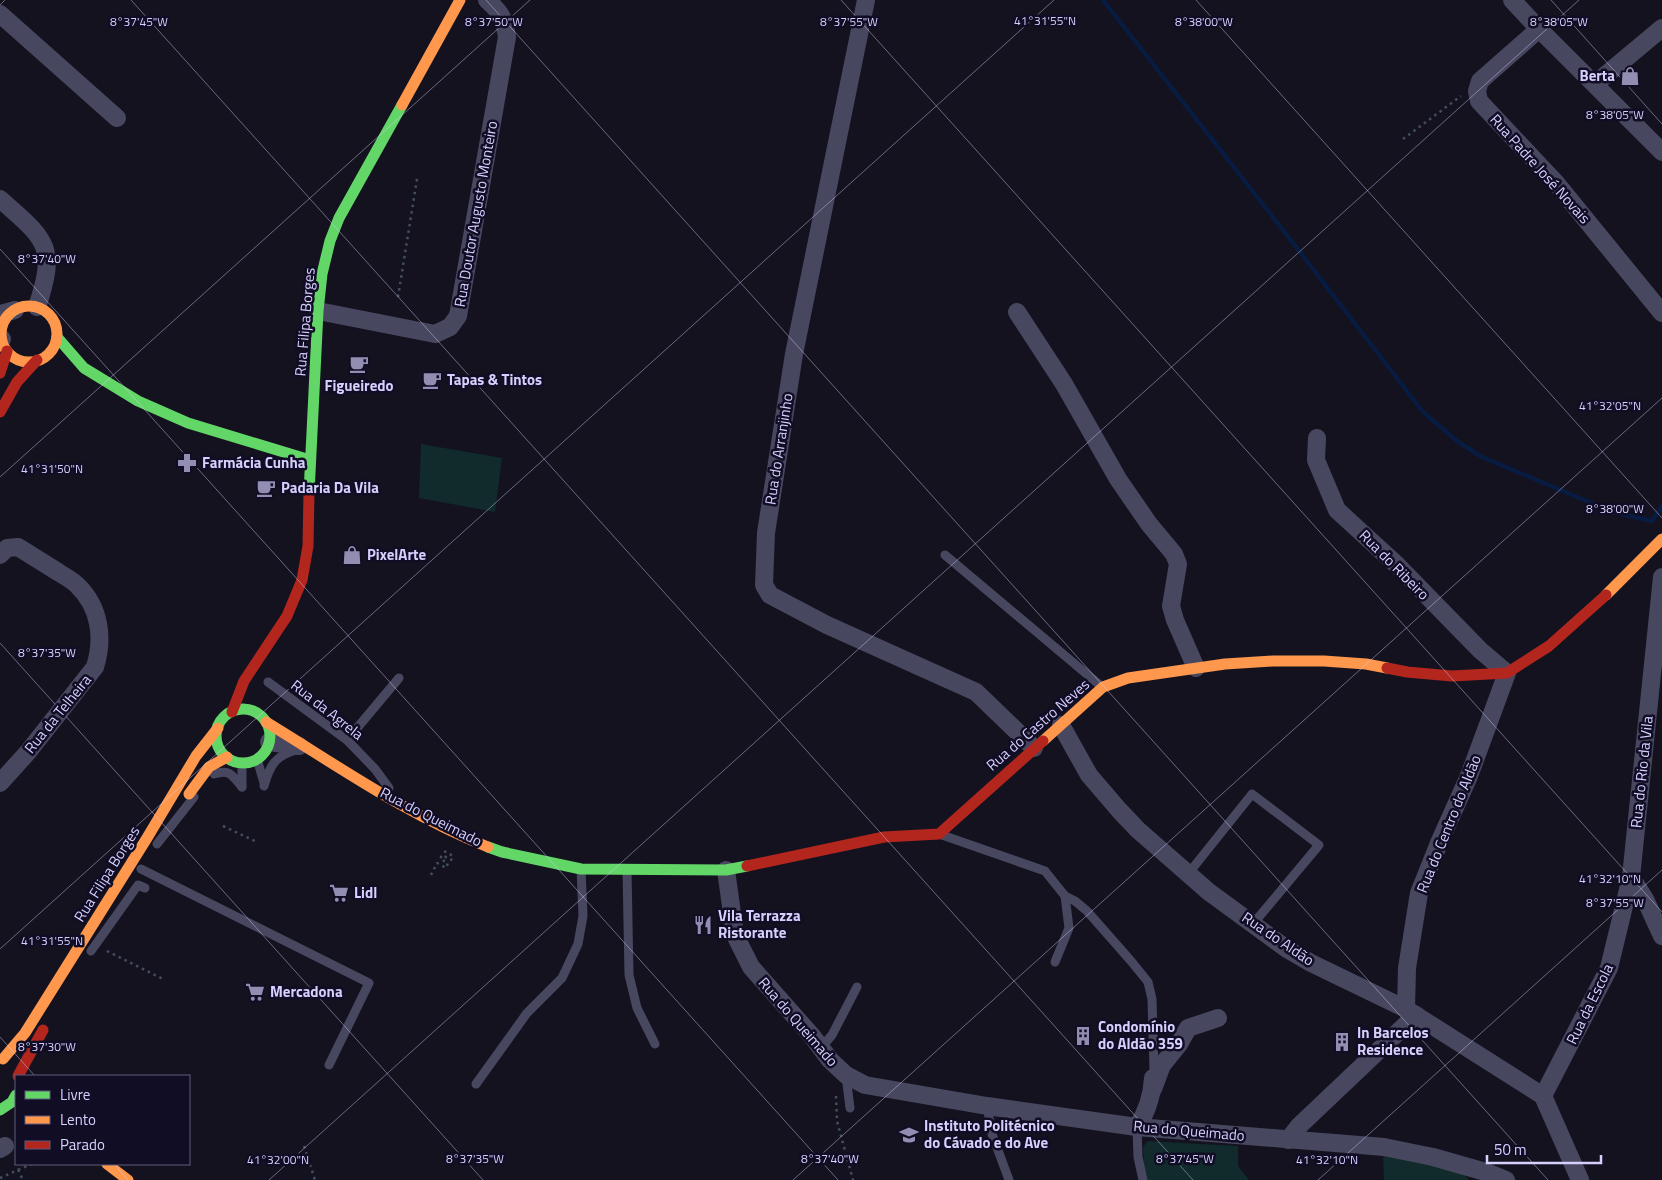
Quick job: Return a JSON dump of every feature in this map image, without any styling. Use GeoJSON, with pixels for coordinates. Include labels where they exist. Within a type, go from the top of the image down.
{"type":"FeatureCollection","features":[{"type":"Feature","properties":{"kind":"street","name":"Rua Filipa Borges"},"geometry":{"type":"LineString","coordinates":[[232,712],[244,681],[287,616],[302,580],[308,546],[310,460],[318,311],[322,274],[330,241],[339,218],[460,0]]}},
{"type":"Feature","properties":{"kind":"street","name":"Rua Doutor Augusto Monteiro"},"geometry":{"type":"LineString","coordinates":[[318,311],[435,334],[450,327],[458,316],[507,37],[500,12],[487,0]]}},
{"type":"Feature","properties":{"kind":"street","name":"Rua do Arranjinho"},"geometry":{"type":"LineString","coordinates":[[866,0],[794,354],[766,533],[764,586],[770,595],[828,625],[976,692],[1034,748]]}},
{"type":"Feature","properties":{"kind":"street"},"geometry":{"type":"LineString","coordinates":[[1512,0],[1538,29],[1662,152]]}},
{"type":"Feature","properties":{"kind":"street"},"geometry":{"type":"LineString","coordinates":[[0,14],[117,118]]}},
{"type":"Feature","properties":{"kind":"street"},"geometry":{"type":"LineString","coordinates":[[1477,91],[1480,81],[1538,29]]}},
{"type":"Feature","properties":{"kind":"street"},"geometry":{"type":"LineString","coordinates":[[1595,84],[1658,36]]}},
{"type":"Feature","properties":{"kind":"street","name":"Rua Padre José Novais"},"geometry":{"type":"LineString","coordinates":[[1477,91],[1479,101],[1556,182],[1662,313]]}},
{"type":"Feature","properties":{"kind":"street"},"geometry":{"type":"LineString","coordinates":[[0,199],[35,230],[45,245],[47,265],[44,286],[37,307]]}},
{"type":"Feature","properties":{"kind":"street"},"geometry":{"type":"LineString","coordinates":[[0,373],[3,343],[1,330],[7,312],[22,307],[37,307],[46,311],[56,327],[57,336],[51,351],[18,382],[0,412]]}},
{"type":"Feature","properties":{"kind":"street"},"geometry":{"type":"LineString","coordinates":[[1016,312],[1064,384],[1118,479],[1149,524],[1174,554],[1178,564],[1171,606],[1174,620],[1196,668]]}},
{"type":"Feature","properties":{"kind":"street"},"geometry":{"type":"LineString","coordinates":[[57,336],[79,364],[138,402],[188,423],[310,460]]}},
{"type":"Feature","properties":{"kind":"street"},"geometry":{"type":"LineString","coordinates":[[3,343],[20,360],[41,359],[79,364]]}},
{"type":"Feature","properties":{"kind":"street","name":"Rua do Ribeiro"},"geometry":{"type":"LineString","coordinates":[[1317,438],[1316,460],[1337,510],[1397,565],[1480,650],[1507,673]]}},
{"type":"Feature","properties":{"kind":"street"},"geometry":{"type":"LineString","coordinates":[[1507,673],[1549,646],[1598,604],[1662,539]]}},
{"type":"Feature","properties":{"kind":"street","name":"Rua da Telheira"},"geometry":{"type":"LineString","coordinates":[[0,555],[7,548],[18,547],[77,584],[91,601],[98,618],[101,637],[99,656],[95,668],[28,752],[0,783]]}},
{"type":"Feature","properties":{"kind":"street","name":"Rua do Rio da Vila"},"geometry":{"type":"LineString","coordinates":[[1631,878],[1662,577]]}},
{"type":"Feature","properties":{"kind":"street","name":"Rua do Castro Neves"},"geometry":{"type":"LineString","coordinates":[[939,834],[1103,688],[1128,678],[1196,668],[1274,661],[1324,661],[1366,664],[1407,672],[1452,676],[1507,673]]}},
{"type":"Feature","properties":{"kind":"street"},"geometry":{"type":"LineString","coordinates":[[254,666],[253,696],[270,730],[269,742],[258,759],[242,763],[226,757],[218,743],[218,728],[226,716],[232,712],[247,710],[264,719]]}},
{"type":"Feature","properties":{"kind":"street","name":"Rua do Centro do Aldão"},"geometry":{"type":"LineString","coordinates":[[1411,1012],[1407,968],[1419,894],[1469,776],[1507,673]]}},
{"type":"Feature","properties":{"kind":"street","name":"Rua do Queimado"},"geometry":{"type":"LineString","coordinates":[[264,719],[405,807],[466,838],[502,852],[582,869],[726,870],[736,935],[751,967],[816,1042],[847,1083],[987,1106],[1137,1127],[1384,1147],[1433,1157],[1489,1172],[1506,1180]]}},
{"type":"Feature","properties":{"kind":"street","name":"Rua do Aldão"},"geometry":{"type":"LineString","coordinates":[[1061,725],[1089,774],[1119,810],[1138,830],[1188,874],[1286,949],[1411,1012],[1543,1096]]}},
{"type":"Feature","properties":{"kind":"street","name":"Rua Filipa Borges"},"geometry":{"type":"LineString","coordinates":[[1,1058],[26,1033],[196,756],[218,728]]}},
{"type":"Feature","properties":{"kind":"street","name":"Rua do Queimado"},"geometry":{"type":"LineString","coordinates":[[269,742],[307,747]]}},
{"type":"Feature","properties":{"kind":"street","name":"Rua Filipa Borges"},"geometry":{"type":"LineString","coordinates":[[89,955],[141,869],[204,772],[219,759],[226,757]]}},
{"type":"Feature","properties":{"kind":"street"},"geometry":{"type":"LineString","coordinates":[[726,870],[884,837],[939,834]]}},
{"type":"Feature","properties":{"kind":"street"},"geometry":{"type":"LineString","coordinates":[[1631,878],[1645,899],[1662,936]]}},
{"type":"Feature","properties":{"kind":"street","name":"Rua da Escola"},"geometry":{"type":"LineString","coordinates":[[1543,1096],[1610,968],[1631,878]]}},
{"type":"Feature","properties":{"kind":"street"},"geometry":{"type":"LineString","coordinates":[[1288,1140],[1299,1126],[1411,1012]]}},
{"type":"Feature","properties":{"kind":"street"},"geometry":{"type":"LineString","coordinates":[[1137,1127],[1145,1114],[1152,1089],[1162,1065],[1179,1044],[1188,1028],[1218,1018]]}},
{"type":"Feature","properties":{"kind":"street"},"geometry":{"type":"LineString","coordinates":[[19,1075],[47,1023]]}},
{"type":"Feature","properties":{"kind":"street"},"geometry":{"type":"LineString","coordinates":[[1,1058],[11,1065],[17,1075]]}},
{"type":"Feature","properties":{"kind":"street"},"geometry":{"type":"LineString","coordinates":[[1152,1089],[1154,1069]]}},
{"type":"Feature","properties":{"kind":"street"},"geometry":{"type":"LineString","coordinates":[[1543,1096],[1580,1180]]}},
{"type":"Feature","properties":{"kind":"street"},"geometry":{"type":"LineString","coordinates":[[7,1110],[15,1097]]}},
{"type":"Feature","properties":{"kind":"street"},"geometry":{"type":"LineString","coordinates":[[108,1165],[128,1180]]}},
{"type":"Feature","properties":{"kind":"lane"},"geometry":{"type":"LineString","coordinates":[[945,555],[1103,688]]}},
{"type":"Feature","properties":{"kind":"lane"},"geometry":{"type":"LineString","coordinates":[[347,740],[399,678]]}},
{"type":"Feature","properties":{"kind":"lane","name":"Rua da Agrela"},"geometry":{"type":"LineString","coordinates":[[268,682],[347,740],[375,769],[405,807]]}},
{"type":"Feature","properties":{"kind":"lane"},"geometry":{"type":"LineString","coordinates":[[258,759],[264,786],[271,766],[278,758],[288,752],[307,747]]}},
{"type":"Feature","properties":{"kind":"lane"},"geometry":{"type":"LineString","coordinates":[[157,844],[213,774],[223,771],[230,773],[242,787],[242,763]]}},
{"type":"Feature","properties":{"kind":"lane"},"geometry":{"type":"LineString","coordinates":[[1188,874],[1252,794],[1319,845],[1253,924]]}},
{"type":"Feature","properties":{"kind":"lane"},"geometry":{"type":"LineString","coordinates":[[939,834],[1045,870],[1065,896],[1076,901],[1087,911],[1148,982],[1152,999],[1154,1069]]}},
{"type":"Feature","properties":{"kind":"lane"},"geometry":{"type":"LineString","coordinates":[[141,869],[369,982],[329,1065]]}},
{"type":"Feature","properties":{"kind":"lane"},"geometry":{"type":"LineString","coordinates":[[476,1084],[527,1013],[562,978],[578,944],[583,916],[582,869]]}},
{"type":"Feature","properties":{"kind":"lane"},"geometry":{"type":"LineString","coordinates":[[627,869],[629,975],[637,1008],[655,1044]]}},
{"type":"Feature","properties":{"kind":"lane"},"geometry":{"type":"LineString","coordinates":[[89,955],[142,886]]}},
{"type":"Feature","properties":{"kind":"lane"},"geometry":{"type":"LineString","coordinates":[[1055,962],[1069,928],[1065,896]]}},
{"type":"Feature","properties":{"kind":"lane"},"geometry":{"type":"LineString","coordinates":[[816,1042],[832,1035],[857,987]]}},
{"type":"Feature","properties":{"kind":"lane"},"geometry":{"type":"LineString","coordinates":[[847,1083],[850,1108]]}},
{"type":"Feature","properties":{"kind":"lane"},"geometry":{"type":"LineString","coordinates":[[987,1106],[992,1134],[1008,1180]]}},
{"type":"Feature","properties":{"kind":"lane"},"geometry":{"type":"LineString","coordinates":[[1137,1127],[1138,1158],[1143,1180]]}},
{"type":"Feature","properties":{"kind":"path"},"geometry":{"type":"LineString","coordinates":[[1403,139],[1463,95],[1477,91]]}},
{"type":"Feature","properties":{"kind":"path"},"geometry":{"type":"LineString","coordinates":[[398,297],[417,179]]}},
{"type":"Feature","properties":{"kind":"path"},"geometry":{"type":"LineString","coordinates":[[223,826],[257,842]]}},
{"type":"Feature","properties":{"kind":"path"},"geometry":{"type":"LineString","coordinates":[[431,875],[437,863],[446,868],[448,863],[440,859],[442,855],[451,860],[453,856],[444,852]]}},
{"type":"Feature","properties":{"kind":"path"},"geometry":{"type":"LineString","coordinates":[[107,951],[163,979]]}},
{"type":"Feature","properties":{"kind":"path"},"geometry":{"type":"LineString","coordinates":[[847,1083],[837,1093],[835,1100],[837,1121],[853,1180]]}},
{"type":"Feature","properties":{"kind":"path"},"geometry":{"type":"LineString","coordinates":[[304,1146],[315,1180]]}},
{"type":"Feature","properties":{"kind":"path"},"geometry":{"type":"LineString","coordinates":[[0,1178],[30,1165]]}},
{"type":"Feature","properties":{"kind":"path"},"geometry":{"type":"LineString","coordinates":[[18,1170],[23,1180]]}},
{"type":"Feature","properties":{"kind":"green space"},"geometry":{"type":"Polygon","coordinates":[[[421,444],[502,458],[495,512],[419,498],[421,444]]]}},
{"type":"Feature","properties":{"kind":"green space"},"geometry":{"type":"Polygon","coordinates":[[[1148,1141],[1238,1146],[1238,1166],[1249,1180],[1148,1180],[1144,1165],[1143,1147],[1148,1141]]]}},
{"type":"Feature","properties":{"kind":"green space"},"geometry":{"type":"Polygon","coordinates":[[[1383,1153],[1462,1172],[1469,1180],[1384,1180],[1383,1153]]]}},
{"type":"Feature","properties":{"kind":"waterway"},"geometry":{"type":"LineString","coordinates":[[1103,0],[1423,412],[1457,441],[1482,457],[1613,512],[1652,521],[1662,506]]}},
{"type":"Feature","properties":{"kind":"traffic: fast"},"geometry":{"type":"LineString","coordinates":[[309,493],[318,311],[322,274],[330,241],[339,218],[402,105]]}},
{"type":"Feature","properties":{"kind":"traffic: fast"},"geometry":{"type":"LineString","coordinates":[[57,337],[84,368],[138,401],[188,423],[310,460]]}},
{"type":"Feature","properties":{"kind":"traffic: fast"},"geometry":{"type":"LineString","coordinates":[[243,709],[253,711],[262,717],[268,726],[270,736],[268,746],[262,755],[253,761],[243,763],[233,761],[224,755],[218,746],[216,736],[218,726],[224,717],[233,711],[243,709]]}},
{"type":"Feature","properties":{"kind":"traffic: fast"},"geometry":{"type":"LineString","coordinates":[[488,847],[502,852],[581,869],[726,870],[747,866]]}},
{"type":"Feature","properties":{"kind":"traffic: fast"},"geometry":{"type":"LineString","coordinates":[[0,1110],[12,1102],[15,1097]]}},
{"type":"Feature","properties":{"kind":"traffic: slow"},"geometry":{"type":"LineString","coordinates":[[402,105],[460,0]]}},
{"type":"Feature","properties":{"kind":"traffic: slow"},"geometry":{"type":"LineString","coordinates":[[29,306],[40,308],[49,314],[55,323],[57,334],[55,345],[49,354],[40,360],[29,362],[18,360],[9,354],[3,345],[1,334],[3,323],[9,314],[18,308],[29,306]]}},
{"type":"Feature","properties":{"kind":"traffic: slow"},"geometry":{"type":"LineString","coordinates":[[1606,595],[1662,539]]}},
{"type":"Feature","properties":{"kind":"traffic: slow"},"geometry":{"type":"LineString","coordinates":[[1043,741],[1103,687],[1128,678],[1225,664],[1273,661],[1324,661],[1366,664],[1387,668]]}},
{"type":"Feature","properties":{"kind":"traffic: slow"},"geometry":{"type":"LineString","coordinates":[[266,722],[347,773],[430,821],[488,847]]}},
{"type":"Feature","properties":{"kind":"traffic: slow"},"geometry":{"type":"LineString","coordinates":[[3,1059],[25,1033],[196,756],[218,728]]}},
{"type":"Feature","properties":{"kind":"traffic: slow"},"geometry":{"type":"LineString","coordinates":[[189,794],[209,767],[227,757]]}},
{"type":"Feature","properties":{"kind":"traffic: slow"},"geometry":{"type":"LineString","coordinates":[[108,1165],[128,1180]]}},
{"type":"Feature","properties":{"kind":"traffic: jam"},"geometry":{"type":"LineString","coordinates":[[0,373],[7,351]]}},
{"type":"Feature","properties":{"kind":"traffic: jam"},"geometry":{"type":"LineString","coordinates":[[0,412],[17,382],[37,360]]}},
{"type":"Feature","properties":{"kind":"traffic: jam"},"geometry":{"type":"LineString","coordinates":[[232,712],[244,681],[287,616],[302,580],[308,546],[309,493]]}},
{"type":"Feature","properties":{"kind":"traffic: jam"},"geometry":{"type":"LineString","coordinates":[[1387,668],[1407,672],[1452,676],[1507,673],[1549,646],[1606,595]]}},
{"type":"Feature","properties":{"kind":"traffic: jam"},"geometry":{"type":"LineString","coordinates":[[747,866],[884,837],[939,834],[1043,741]]}},
{"type":"Feature","properties":{"kind":"traffic: jam"},"geometry":{"type":"LineString","coordinates":[[19,1075],[43,1030]]}},
{"type":"Feature","properties":{"kind":"place","name":"Berta"},"geometry":{"type":"Point","coordinates":[1630,76]}},
{"type":"Feature","properties":{"kind":"place","name":"Figueiredo"},"geometry":{"type":"Point","coordinates":[359,364]}},
{"type":"Feature","properties":{"kind":"place","name":"Tapas & Tintos"},"geometry":{"type":"Point","coordinates":[432,380]}},
{"type":"Feature","properties":{"kind":"place","name":"Farmácia Cunha"},"geometry":{"type":"Point","coordinates":[187,463]}},
{"type":"Feature","properties":{"kind":"place","name":"Padaria Da Vila"},"geometry":{"type":"Point","coordinates":[266,488]}},
{"type":"Feature","properties":{"kind":"place","name":"PixelArte"},"geometry":{"type":"Point","coordinates":[352,555]}},
{"type":"Feature","properties":{"kind":"place","name":"Lidl"},"geometry":{"type":"Point","coordinates":[339,893]}},
{"type":"Feature","properties":{"kind":"place","name":"Vila Terrazza Ristorante"},"geometry":{"type":"Point","coordinates":[703,925]}},
{"type":"Feature","properties":{"kind":"place","name":"Mercadona"},"geometry":{"type":"Point","coordinates":[255,992]}},
{"type":"Feature","properties":{"kind":"place","name":"Condomínio do Aldão 359"},"geometry":{"type":"Point","coordinates":[1083,1036]}},
{"type":"Feature","properties":{"kind":"place","name":"In Barcelos Residence"},"geometry":{"type":"Point","coordinates":[1342,1042]}},
{"type":"Feature","properties":{"kind":"place","name":"Instituto Politécnico do Cávado e do Ave"},"geometry":{"type":"Point","coordinates":[909,1135]}}]}
